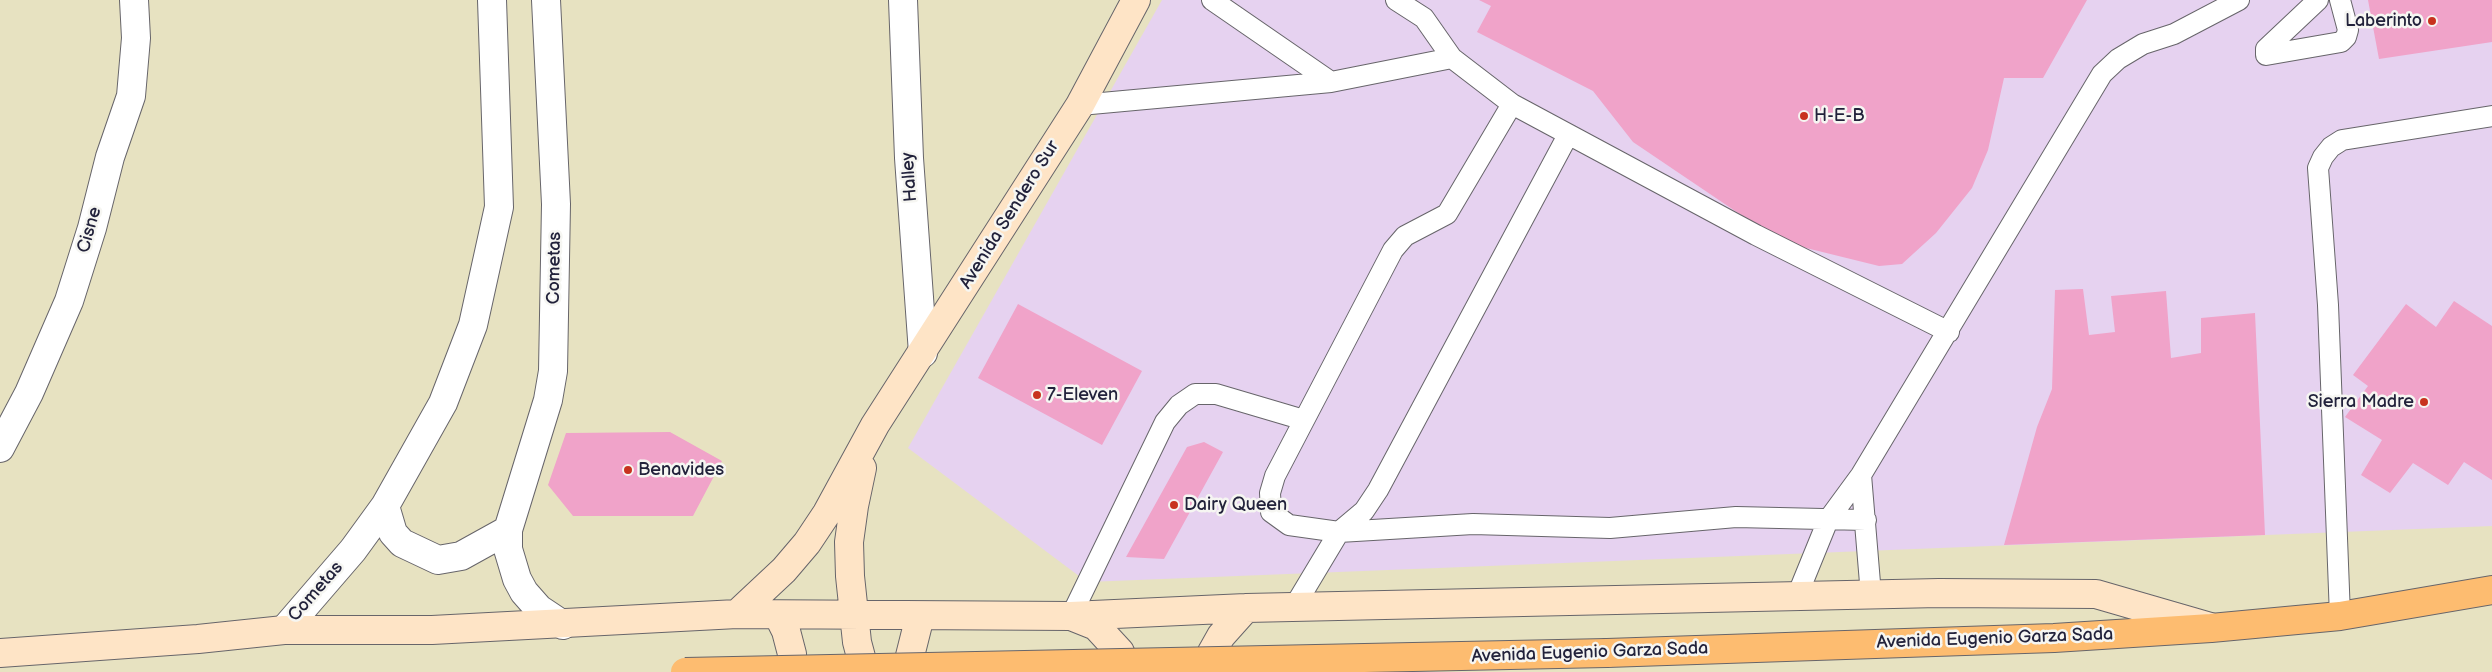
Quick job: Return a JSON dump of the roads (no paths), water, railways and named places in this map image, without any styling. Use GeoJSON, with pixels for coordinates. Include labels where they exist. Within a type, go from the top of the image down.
{"type":"FeatureCollection","features":[{"type":"Feature","properties":{"kind":"highway","name":"Avenida Eugenio Garza Sada"},"geometry":{"type":"LineString","coordinates":[[685,672],[1607,653],[2054,638],[2211,628],[2340,616],[2492,590]]}},
{"type":"Feature","properties":{"kind":"main road","name":"Avenida Sendero Sur"},"geometry":{"type":"LineString","coordinates":[[737,614],[784,570],[807,543],[827,513],[875,426],[1080,105],[1136,0]]}},
{"type":"Feature","properties":{"kind":"main road","name":"Avenida Sendero Sur"},"geometry":{"type":"LineString","coordinates":[[865,672],[853,615],[849,542],[862,469],[875,426]]}},
{"type":"Feature","properties":{"kind":"main road"},"geometry":{"type":"LineString","coordinates":[[0,653],[198,639],[284,630],[432,630],[563,625],[737,614],[1071,616],[1246,608],[1939,593],[2096,594],[2211,628]]}},
{"type":"Feature","properties":{"kind":"main road"},"geometry":{"type":"LineString","coordinates":[[1205,672],[1212,652],[1222,636],[1246,608]]}},
{"type":"Feature","properties":{"kind":"main road"},"geometry":{"type":"LineString","coordinates":[[778,615],[786,631],[794,672]]}},
{"type":"Feature","properties":{"kind":"main road"},"geometry":{"type":"LineString","coordinates":[[906,672],[920,616]]}},
{"type":"Feature","properties":{"kind":"main road"},"geometry":{"type":"LineString","coordinates":[[1071,616],[1096,626],[1120,652],[1127,672]]}},
{"type":"Feature","properties":{"kind":"street","name":"Cisne"},"geometry":{"type":"LineString","coordinates":[[0,448],[29,393],[69,301],[92,228],[110,157],[131,96],[136,38],[134,0]]}},
{"type":"Feature","properties":{"kind":"street","name":"Cometas"},"geometry":{"type":"LineString","coordinates":[[284,630],[353,550],[385,506],[442,403],[473,325],[499,207],[492,0]]}},
{"type":"Feature","properties":{"kind":"street","name":"Cometas"},"geometry":{"type":"LineString","coordinates":[[546,0],[556,204],[552,371],[548,400],[508,530],[508,549],[524,592],[539,609],[563,625]]}},
{"type":"Feature","properties":{"kind":"street","name":"Halley"},"geometry":{"type":"LineString","coordinates":[[903,0],[908,158],[923,353]]}},
{"type":"Feature","properties":{"kind":"street"},"geometry":{"type":"LineString","coordinates":[[385,506],[393,533],[402,543],[438,560],[461,556],[508,530]]}},
{"type":"Feature","properties":{"kind":"lane"},"geometry":{"type":"LineString","coordinates":[[1212,0],[1331,82]]}},
{"type":"Feature","properties":{"kind":"lane"},"geometry":{"type":"LineString","coordinates":[[1396,0],[1424,18],[1452,58],[1512,104],[1756,235],[1949,332]]}},
{"type":"Feature","properties":{"kind":"lane"},"geometry":{"type":"LineString","coordinates":[[1797,596],[1828,520],[1861,475],[1949,332],[2102,74],[2118,60],[2143,44],[2174,34],[2239,0]]}},
{"type":"Feature","properties":{"kind":"lane"},"geometry":{"type":"LineString","coordinates":[[2318,0],[2266,50],[2266,55],[2341,42],[2346,37],[2348,30],[2340,0]]}},
{"type":"Feature","properties":{"kind":"lane"},"geometry":{"type":"LineString","coordinates":[[1080,105],[1331,82],[1452,58]]}},
{"type":"Feature","properties":{"kind":"lane"},"geometry":{"type":"LineString","coordinates":[[1512,104],[1447,214],[1405,236],[1393,250],[1304,420],[1270,492],[1271,512],[1289,525],[1340,532],[1473,524],[1610,528],[1736,517],[1866,520]]}},
{"type":"Feature","properties":{"kind":"lane"},"geometry":{"type":"LineString","coordinates":[[2340,616],[2328,314],[2318,168],[2323,157],[2331,147],[2342,140],[2492,116]]}},
{"type":"Feature","properties":{"kind":"lane"},"geometry":{"type":"LineString","coordinates":[[1294,607],[1340,532],[1364,511],[1378,490],[1568,135]]}},
{"type":"Feature","properties":{"kind":"lane"},"geometry":{"type":"LineString","coordinates":[[1071,616],[1164,422],[1179,405],[1195,394],[1216,394],[1304,420]]}},
{"type":"Feature","properties":{"kind":"lane"},"geometry":{"type":"LineString","coordinates":[[1861,475],[1871,595]]}},
{"type":"Feature","properties":{"kind":"place","name":"Laberinto"},"geometry":{"type":"Point","coordinates":[2432,21]}},
{"type":"Feature","properties":{"kind":"place","name":"H-E-B"},"geometry":{"type":"Point","coordinates":[1804,116]}},
{"type":"Feature","properties":{"kind":"place","name":"7-Eleven"},"geometry":{"type":"Point","coordinates":[1037,395]}},
{"type":"Feature","properties":{"kind":"place","name":"Sierra Madre"},"geometry":{"type":"Point","coordinates":[2424,402]}},
{"type":"Feature","properties":{"kind":"place","name":"Benavides"},"geometry":{"type":"Point","coordinates":[628,470]}},
{"type":"Feature","properties":{"kind":"place","name":"Dairy Queen"},"geometry":{"type":"Point","coordinates":[1174,505]}}]}
